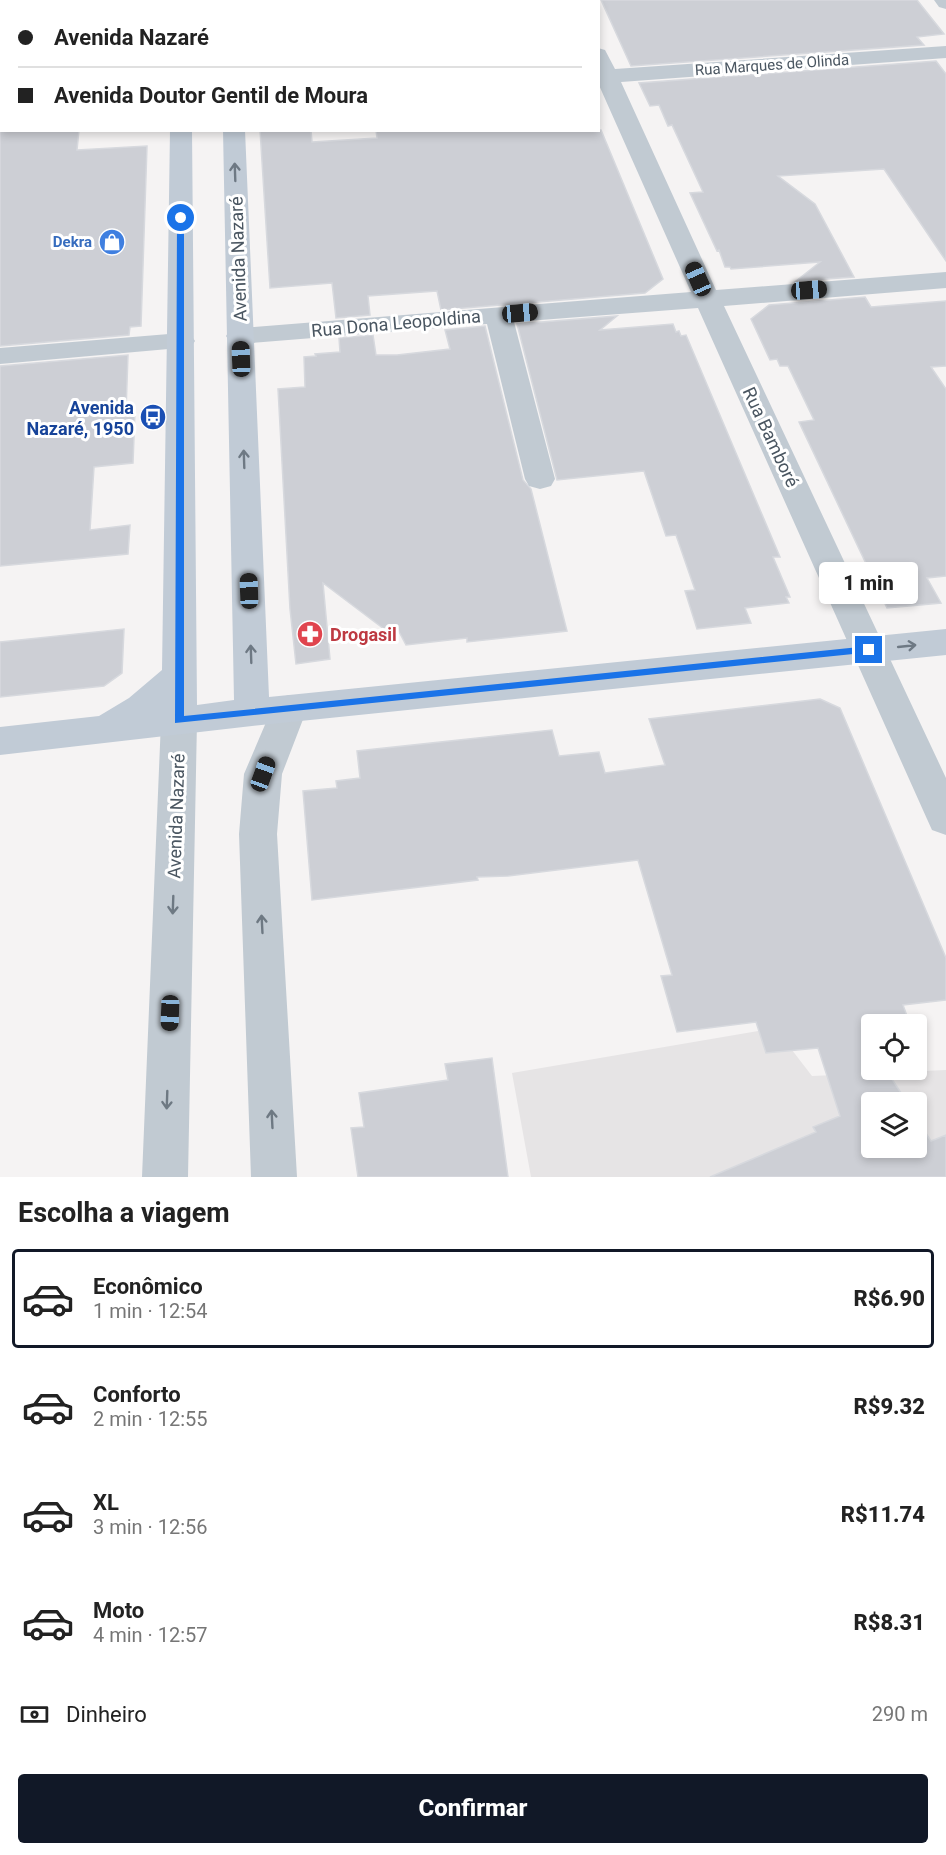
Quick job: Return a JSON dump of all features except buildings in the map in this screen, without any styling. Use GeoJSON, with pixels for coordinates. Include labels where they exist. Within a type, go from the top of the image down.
{"type":"FeatureCollection","features":[{"type":"Feature","properties":{"kind":"main road","name":"Avenida Nazaré"},"geometry":{"type":"LineString","coordinates":[[179,721],[181,132]]}},
{"type":"Feature","properties":{"kind":"main road","name":"Avenida Nazaré"},"geometry":{"type":"LineString","coordinates":[[234,132],[240,336],[270,711]]}},
{"type":"Feature","properties":{"kind":"main road"},"geometry":{"type":"LineString","coordinates":[[0,741],[946,642]]}},
{"type":"Feature","properties":{"kind":"main road"},"geometry":{"type":"LineString","coordinates":[[105,729],[142,708],[179,675]]}},
{"type":"Feature","properties":{"kind":"street","name":"Rua Marques de Olinda"},"geometry":{"type":"LineString","coordinates":[[602,69],[946,52]]}},
{"type":"Feature","properties":{"kind":"street","name":"Rua Bamboré"},"geometry":{"type":"LineString","coordinates":[[602,69],[946,819]]}},
{"type":"Feature","properties":{"kind":"street","name":"Rua Dona Leopoldina"},"geometry":{"type":"LineString","coordinates":[[240,336],[707,297],[946,280]]}},
{"type":"Feature","properties":{"kind":"street"},"geometry":{"type":"LineString","coordinates":[[498,314],[540,479]]}},
{"type":"Feature","properties":{"kind":"street"},"geometry":{"type":"LineString","coordinates":[[0,356],[181,341]]}},
{"type":"Feature","properties":{"kind":"street","name":"Avenida Nazaré"},"geometry":{"type":"LineString","coordinates":[[270,711],[258,834],[274,1177]]}},
{"type":"Feature","properties":{"kind":"street","name":"Avenida Nazaré"},"geometry":{"type":"LineString","coordinates":[[165,1177],[179,721]]}},
{"type":"Feature","properties":{"kind":"shaded area"},"geometry":{"type":"Polygon","coordinates":[[[775,1028],[812,1076],[861,1074],[861,1080],[927,1080],[927,1071],[946,1070],[946,1177],[531,1177],[512,1073],[775,1028]]]}},
{"type":"Feature","properties":{"kind":"place","name":"Dekra"},"geometry":{"type":"Point","coordinates":[112,242]}},
{"type":"Feature","properties":{"kind":"place","name":"Avenida Nazaré, 1950"},"geometry":{"type":"Point","coordinates":[153,417]}},
{"type":"Feature","properties":{"kind":"place","name":"Drogasil"},"geometry":{"type":"Point","coordinates":[310,634]}},
{"type":"Feature","properties":{"kind":"route"},"geometry":{"type":"LineString","coordinates":[[181,218],[179,721],[869,650]]}}]}
